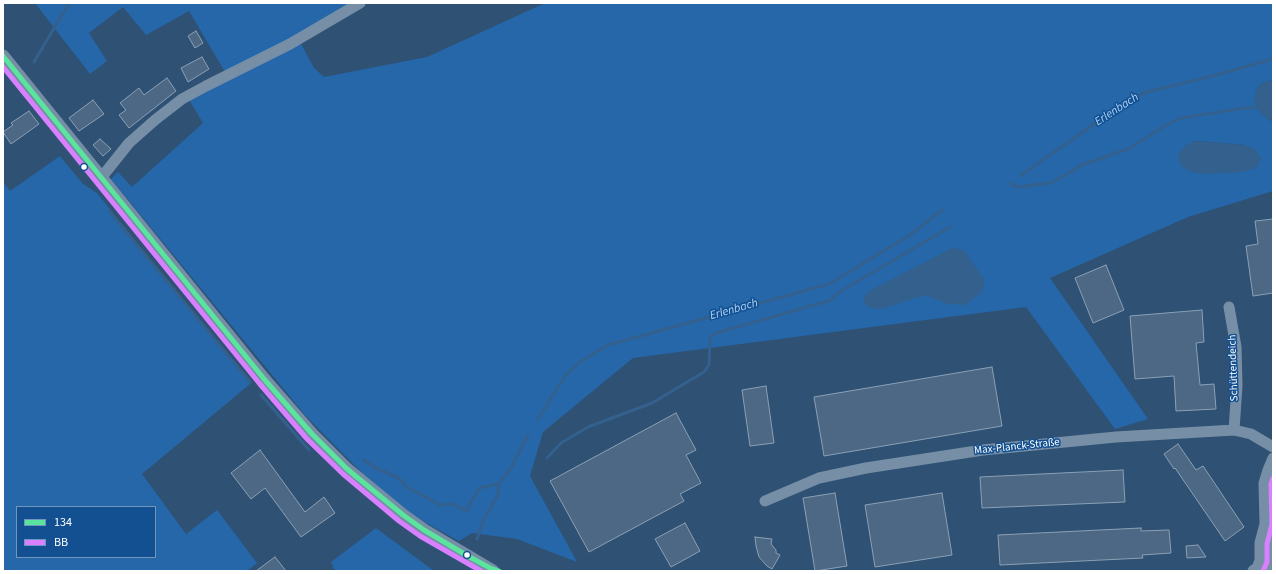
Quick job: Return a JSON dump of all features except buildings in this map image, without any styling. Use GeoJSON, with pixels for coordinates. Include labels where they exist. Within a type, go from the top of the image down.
{"type":"FeatureCollection","features":[{"type":"Feature","properties":{"kind":"main road"},"geometry":{"type":"LineString","coordinates":[[3,56],[264,379],[328,451],[366,486],[403,515],[448,544],[494,570]]}},
{"type":"Feature","properties":{"kind":"main road"},"geometry":{"type":"LineString","coordinates":[[1256,570],[1264,566],[1273,566]]}},
{"type":"Feature","properties":{"kind":"street"},"geometry":{"type":"LineString","coordinates":[[101,178],[129,143],[182,99],[284,47],[360,3]]}},
{"type":"Feature","properties":{"kind":"street","name":"Schüttendeich"},"geometry":{"type":"LineString","coordinates":[[1229,307],[1236,347],[1237,386],[1234,430]]}},
{"type":"Feature","properties":{"kind":"street","name":"Max-Planck-Straße"},"geometry":{"type":"LineString","coordinates":[[765,501],[818,478],[866,468],[983,450],[1123,436],[1234,430],[1251,434],[1273,447]]}},
{"type":"Feature","properties":{"kind":"street"},"geometry":{"type":"LineString","coordinates":[[1256,570],[1260,561],[1260,542],[1264,524],[1264,483],[1273,458]]}},
{"type":"Feature","properties":{"kind":"street"},"geometry":{"type":"LineString","coordinates":[[1264,524],[1273,557]]}},
{"type":"Feature","properties":{"kind":"shaded area"},"geometry":{"type":"Polygon","coordinates":[[[35,3],[353,3],[310,29],[225,72],[189,11],[146,35],[123,7],[89,33],[107,61],[90,74],[35,3]]]}},
{"type":"Feature","properties":{"kind":"shaded area"},"geometry":{"type":"Polygon","coordinates":[[[545,3],[1273,3],[1273,80],[1262,83],[1256,90],[1257,108],[1273,123],[1273,191],[1188,217],[1050,278],[1148,419],[1115,429],[1026,307],[633,358],[543,432],[530,476],[577,562],[517,539],[472,533],[459,541],[426,523],[391,499],[363,474],[305,415],[111,179],[118,172],[132,187],[203,123],[188,98],[299,40],[314,68],[324,77],[427,57],[545,3]],[[1195,141],[1226,172],[1244,172],[1245,145],[1195,141]]]}},
{"type":"Feature","properties":{"kind":"shaded area"},"geometry":{"type":"Polygon","coordinates":[[[1273,80],[1273,123],[1257,108],[1254,98],[1256,90],[1262,83],[1273,80]]]}},
{"type":"Feature","properties":{"kind":"shaded area"},"geometry":{"type":"Polygon","coordinates":[[[1195,141],[1245,145],[1255,149],[1261,159],[1256,168],[1244,172],[1200,174],[1189,171],[1179,162],[1178,155],[1187,144],[1195,141]]]}},
{"type":"Feature","properties":{"kind":"shaded area"},"geometry":{"type":"Polygon","coordinates":[[[60,156],[83,184],[97,193],[250,384],[142,474],[186,534],[217,510],[257,563],[247,571],[3,571],[3,182],[10,191],[60,156]]]}},
{"type":"Feature","properties":{"kind":"shaded area"},"geometry":{"type":"Polygon","coordinates":[[[952,248],[964,250],[985,281],[982,292],[965,305],[948,304],[925,295],[881,309],[867,307],[863,298],[869,291],[952,248]]]}},
{"type":"Feature","properties":{"kind":"shaded area"},"geometry":{"type":"Polygon","coordinates":[[[376,528],[434,571],[335,571],[331,562],[376,528]]]}},
{"type":"Feature","properties":{"kind":"waterway"},"geometry":{"type":"LineString","coordinates":[[34,62],[69,3]]}},
{"type":"Feature","properties":{"kind":"waterway","name":"Erlenbach"},"geometry":{"type":"LineString","coordinates":[[1020,176],[1113,111],[1143,93],[1273,59]]}},
{"type":"Feature","properties":{"kind":"waterway"},"geometry":{"type":"LineString","coordinates":[[1010,183],[1016,187],[1051,183],[1082,165],[1128,149],[1166,125],[1181,118],[1244,108],[1260,107]]}},
{"type":"Feature","properties":{"kind":"waterway","name":"Erlenbach"},"geometry":{"type":"LineString","coordinates":[[538,419],[565,376],[581,361],[608,345],[829,284],[910,235],[942,210]]}},
{"type":"Feature","properties":{"kind":"waterway"},"geometry":{"type":"LineString","coordinates":[[109,211],[250,382]]}},
{"type":"Feature","properties":{"kind":"waterway"},"geometry":{"type":"LineString","coordinates":[[547,458],[561,443],[588,427],[652,403],[704,372],[709,365],[710,337],[716,333],[831,300],[841,291],[950,227]]}},
{"type":"Feature","properties":{"kind":"waterway"},"geometry":{"type":"LineString","coordinates":[[261,395],[309,450]]}},
{"type":"Feature","properties":{"kind":"waterway","name":"Erlenbach"},"geometry":{"type":"LineString","coordinates":[[477,539],[483,521],[498,495],[499,484],[512,466],[528,435]]}},
{"type":"Feature","properties":{"kind":"waterway"},"geometry":{"type":"LineString","coordinates":[[363,460],[376,468],[399,478],[407,487],[440,505],[454,504],[466,511],[479,488],[499,484]]}},
{"type":"Feature","properties":{"kind":"transit line","name":"134"},"geometry":{"type":"LineString","coordinates":[[3,56],[264,379],[312,434],[347,469],[403,515],[424,530],[466,555],[490,568],[499,571]]}},
{"type":"Feature","properties":{"kind":"transit line","name":"BB"},"geometry":{"type":"LineString","coordinates":[[3,67],[259,383],[307,439],[343,474],[399,521],[420,536],[481,571]]}},
{"type":"Feature","properties":{"kind":"transit line","name":"BB"},"geometry":{"type":"LineString","coordinates":[[1263,571],[1267,562],[1267,544],[1272,524],[1271,484],[1273,478]]}}]}
